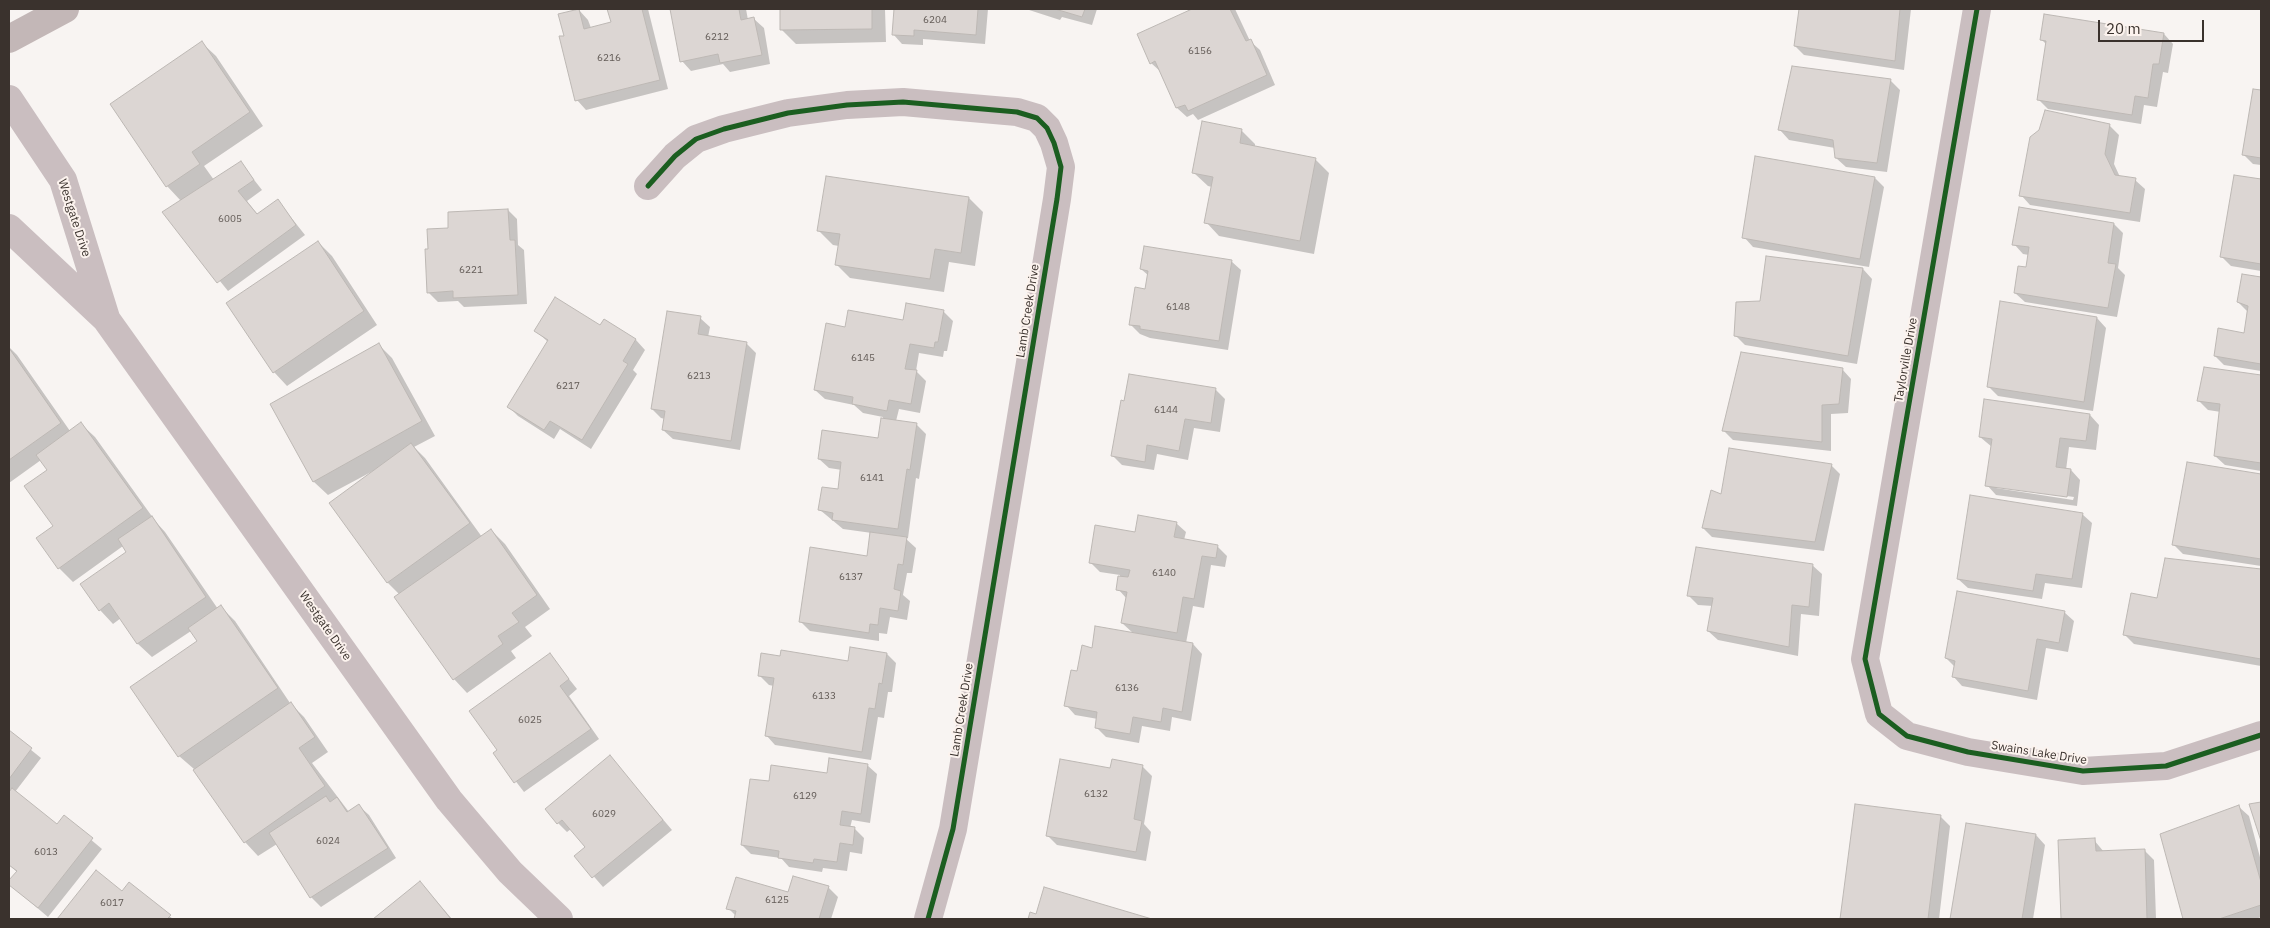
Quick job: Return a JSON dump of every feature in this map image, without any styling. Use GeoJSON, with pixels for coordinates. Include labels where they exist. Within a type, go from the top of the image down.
{"type":"FeatureCollection","features":[{"type":"Feature","properties":{"kind":"main road"},"geometry":{"type":"LineString","coordinates":[[9,39],[65,9]]}},
{"type":"Feature","properties":{"kind":"street","name":"Taylorville Drive"},"geometry":{"type":"LineString","coordinates":[[1879,714],[1865,659],[1978,9]]}},
{"type":"Feature","properties":{"kind":"street","name":"Westgate Drive"},"geometry":{"type":"LineString","coordinates":[[9,99],[63,180],[106,319]]}},
{"type":"Feature","properties":{"kind":"street","name":"Lamb Creek Drive"},"geometry":{"type":"LineString","coordinates":[[648,186],[675,156],[696,139],[724,129],[788,113],[846,105],[903,102],[1017,112],[1037,118],[1048,128],[1054,142],[1060,167],[1057,199],[953,829],[928,919]]}},
{"type":"Feature","properties":{"kind":"street","name":"Westgate Drive"},"geometry":{"type":"LineString","coordinates":[[9,228],[106,319],[449,800],[510,872],[559,919]]}},
{"type":"Feature","properties":{"kind":"street","name":"Swains Lake Drive"},"geometry":{"type":"LineString","coordinates":[[1879,714],[1907,736],[1968,752],[2083,771],[2166,766],[2261,735]]}},
{"type":"Feature","properties":{"kind":"building"},"geometry":{"type":"Polygon","coordinates":[[[579,9],[584,29],[611,22],[607,9],[642,9],[660,80],[575,101],[559,36],[564,36],[558,14],[579,9]]]}},
{"type":"Feature","properties":{"kind":"building"},"geometry":{"type":"Polygon","coordinates":[[[670,9],[739,9],[741,20],[754,17],[762,55],[720,63],[718,54],[680,62],[670,9]]]}},
{"type":"Feature","properties":{"kind":"building"},"geometry":{"type":"Polygon","coordinates":[[[780,9],[872,9],[872,29],[780,30],[780,9]]]}},
{"type":"Feature","properties":{"kind":"building"},"geometry":{"type":"Polygon","coordinates":[[[894,9],[978,9],[976,35],[914,30],[914,36],[892,35],[894,9]]]}},
{"type":"Feature","properties":{"kind":"building"},"geometry":{"type":"Polygon","coordinates":[[[1055,9],[1085,9],[1082,17],[1055,9]]]}},
{"type":"Feature","properties":{"kind":"building"},"geometry":{"type":"Polygon","coordinates":[[[1192,9],[1230,9],[1246,41],[1251,39],[1267,75],[1188,111],[1185,105],[1176,108],[1155,61],[1150,64],[1137,34],[1192,9]]]}},
{"type":"Feature","properties":{"kind":"building"},"geometry":{"type":"Polygon","coordinates":[[[1799,9],[1900,9],[1895,61],[1794,46],[1799,9]]]}},
{"type":"Feature","properties":{"kind":"building"},"geometry":{"type":"Polygon","coordinates":[[[2044,14],[2164,33],[2159,64],[2153,64],[2148,98],[2135,96],[2132,115],[2037,100],[2046,41],[2040,40],[2044,14]]]}},
{"type":"Feature","properties":{"kind":"building"},"geometry":{"type":"Polygon","coordinates":[[[202,41],[250,112],[192,152],[200,164],[166,187],[110,104],[202,41]]]}},
{"type":"Feature","properties":{"kind":"building"},"geometry":{"type":"Polygon","coordinates":[[[1792,66],[1891,79],[1877,163],[1835,158],[1833,140],[1778,130],[1792,66]]]}},
{"type":"Feature","properties":{"kind":"building"},"geometry":{"type":"Polygon","coordinates":[[[2253,89],[2261,90],[2261,158],[2242,155],[2253,89]]]}},
{"type":"Feature","properties":{"kind":"building"},"geometry":{"type":"Polygon","coordinates":[[[2045,110],[2110,124],[2105,154],[2115,175],[2136,178],[2130,213],[2019,196],[2030,137],[2039,130],[2045,110]]]}},
{"type":"Feature","properties":{"kind":"building"},"geometry":{"type":"Polygon","coordinates":[[[1202,121],[1242,129],[1240,143],[1316,158],[1300,241],[1204,223],[1213,177],[1192,173],[1202,121]]]}},
{"type":"Feature","properties":{"kind":"building"},"geometry":{"type":"Polygon","coordinates":[[[1755,156],[1875,177],[1860,259],[1742,238],[1755,156]]]}},
{"type":"Feature","properties":{"kind":"building"},"geometry":{"type":"Polygon","coordinates":[[[241,161],[254,180],[238,191],[257,214],[278,199],[296,225],[217,283],[162,212],[241,161]]]}},
{"type":"Feature","properties":{"kind":"building"},"geometry":{"type":"Polygon","coordinates":[[[2234,175],[2261,179],[2261,264],[2220,257],[2234,175]]]}},
{"type":"Feature","properties":{"kind":"building"},"geometry":{"type":"Polygon","coordinates":[[[826,176],[969,197],[961,253],[935,249],[930,279],[835,265],[840,234],[817,231],[826,176]]]}},
{"type":"Feature","properties":{"kind":"building"},"geometry":{"type":"Polygon","coordinates":[[[2019,207],[2114,223],[2108,263],[2116,264],[2108,308],[2014,293],[2018,266],[2026,267],[2029,247],[2012,245],[2019,207]]]}},
{"type":"Feature","properties":{"kind":"building"},"geometry":{"type":"Polygon","coordinates":[[[508,209],[510,240],[515,240],[518,295],[453,298],[453,291],[427,293],[425,249],[428,249],[427,229],[448,228],[448,212],[508,209]]]}},
{"type":"Feature","properties":{"kind":"building"},"geometry":{"type":"Polygon","coordinates":[[[318,241],[364,311],[273,373],[226,303],[318,241]]]}},
{"type":"Feature","properties":{"kind":"building"},"geometry":{"type":"Polygon","coordinates":[[[1144,246],[1232,260],[1219,341],[1140,329],[1140,326],[1129,325],[1135,287],[1145,289],[1148,271],[1140,269],[1144,246]]]}},
{"type":"Feature","properties":{"kind":"building"},"geometry":{"type":"Polygon","coordinates":[[[1766,256],[1863,268],[1848,356],[1734,336],[1736,302],[1760,301],[1766,256]]]}},
{"type":"Feature","properties":{"kind":"building"},"geometry":{"type":"Polygon","coordinates":[[[2242,274],[2261,277],[2261,364],[2214,356],[2218,328],[2244,333],[2248,306],[2237,302],[2242,274]]]}},
{"type":"Feature","properties":{"kind":"building"},"geometry":{"type":"Polygon","coordinates":[[[555,297],[600,325],[604,319],[636,339],[623,361],[628,364],[582,440],[550,421],[544,430],[507,407],[548,340],[534,331],[555,297]]]}},
{"type":"Feature","properties":{"kind":"building"},"geometry":{"type":"Polygon","coordinates":[[[2000,301],[2097,317],[2084,402],[1987,387],[2000,301]]]}},
{"type":"Feature","properties":{"kind":"building"},"geometry":{"type":"Polygon","coordinates":[[[906,303],[944,310],[938,342],[935,342],[934,348],[910,344],[905,369],[917,370],[911,404],[889,400],[887,411],[852,404],[853,397],[814,390],[826,323],[845,327],[848,310],[903,320],[906,303]]]}},
{"type":"Feature","properties":{"kind":"building"},"geometry":{"type":"Polygon","coordinates":[[[667,311],[701,316],[698,334],[747,342],[731,441],[662,430],[665,411],[651,409],[667,311]]]}},
{"type":"Feature","properties":{"kind":"building"},"geometry":{"type":"Polygon","coordinates":[[[379,343],[422,421],[313,482],[270,404],[379,343]]]}},
{"type":"Feature","properties":{"kind":"building"},"geometry":{"type":"Polygon","coordinates":[[[9,348],[61,423],[9,460],[9,348]]]}},
{"type":"Feature","properties":{"kind":"building"},"geometry":{"type":"Polygon","coordinates":[[[1741,352],[1843,368],[1839,404],[1822,405],[1822,442],[1722,431],[1741,352]]]}},
{"type":"Feature","properties":{"kind":"building"},"geometry":{"type":"Polygon","coordinates":[[[2204,367],[2261,375],[2261,463],[2214,456],[2220,404],[2197,401],[2204,367]]]}},
{"type":"Feature","properties":{"kind":"building"},"geometry":{"type":"Polygon","coordinates":[[[1129,374],[1216,388],[1211,423],[1185,419],[1179,451],[1147,445],[1145,462],[1111,456],[1121,400],[1124,401],[1129,374]]]}},
{"type":"Feature","properties":{"kind":"building"},"geometry":{"type":"Polygon","coordinates":[[[1984,399],[2090,414],[2086,441],[2060,438],[2056,467],[2071,469],[2067,497],[1985,486],[1992,439],[1979,437],[1984,399]]]}},
{"type":"Feature","properties":{"kind":"building"},"geometry":{"type":"Polygon","coordinates":[[[881,418],[917,423],[910,470],[907,469],[898,529],[832,520],[833,513],[818,510],[822,487],[838,489],[841,462],[818,459],[822,430],[878,438],[881,418]]]}},
{"type":"Feature","properties":{"kind":"building"},"geometry":{"type":"Polygon","coordinates":[[[81,422],[143,508],[58,569],[36,538],[53,526],[24,486],[47,470],[36,455],[81,422]]]}},
{"type":"Feature","properties":{"kind":"building"},"geometry":{"type":"Polygon","coordinates":[[[411,443],[470,523],[387,583],[329,503],[411,443]]]}},
{"type":"Feature","properties":{"kind":"building"},"geometry":{"type":"Polygon","coordinates":[[[1729,448],[1832,464],[1815,542],[1702,528],[1711,490],[1721,494],[1729,448]]]}},
{"type":"Feature","properties":{"kind":"building"},"geometry":{"type":"Polygon","coordinates":[[[2187,462],[2261,474],[2261,559],[2172,545],[2187,462]]]}},
{"type":"Feature","properties":{"kind":"building"},"geometry":{"type":"Polygon","coordinates":[[[1970,495],[2083,513],[2072,579],[2036,574],[2033,591],[1957,579],[1970,495]]]}},
{"type":"Feature","properties":{"kind":"building"},"geometry":{"type":"Polygon","coordinates":[[[1138,515],[1177,522],[1174,537],[1218,545],[1216,558],[1202,556],[1194,599],[1183,597],[1177,633],[1121,623],[1127,592],[1116,590],[1118,576],[1128,577],[1130,570],[1089,563],[1095,525],[1135,532],[1138,515]]]}},
{"type":"Feature","properties":{"kind":"building"},"geometry":{"type":"Polygon","coordinates":[[[152,516],[206,597],[137,644],[109,603],[99,611],[80,584],[126,552],[118,539],[152,516]]]}},
{"type":"Feature","properties":{"kind":"building"},"geometry":{"type":"Polygon","coordinates":[[[491,529],[537,595],[512,613],[519,622],[498,636],[503,644],[453,680],[394,597],[491,529]]]}},
{"type":"Feature","properties":{"kind":"building"},"geometry":{"type":"Polygon","coordinates":[[[870,532],[907,537],[903,565],[898,564],[894,589],[901,591],[898,611],[880,608],[878,625],[870,624],[869,633],[799,622],[810,547],[867,556],[870,532]]]}},
{"type":"Feature","properties":{"kind":"building"},"geometry":{"type":"Polygon","coordinates":[[[1696,547],[1813,564],[1809,607],[1792,605],[1789,647],[1707,631],[1713,598],[1687,596],[1696,547]]]}},
{"type":"Feature","properties":{"kind":"building"},"geometry":{"type":"Polygon","coordinates":[[[2165,558],[2261,569],[2261,659],[2123,635],[2131,593],[2157,598],[2165,558]]]}},
{"type":"Feature","properties":{"kind":"building"},"geometry":{"type":"Polygon","coordinates":[[[1957,591],[2065,611],[2059,643],[2037,639],[2028,691],[1952,677],[1955,661],[1945,658],[1957,591]]]}},
{"type":"Feature","properties":{"kind":"building"},"geometry":{"type":"Polygon","coordinates":[[[221,605],[278,688],[178,757],[130,687],[197,641],[188,628],[221,605]]]}},
{"type":"Feature","properties":{"kind":"building"},"geometry":{"type":"Polygon","coordinates":[[[1095,626],[1193,643],[1182,712],[1163,708],[1161,722],[1133,717],[1130,734],[1095,728],[1097,712],[1064,706],[1071,670],[1077,671],[1082,645],[1092,648],[1095,626]]]}},
{"type":"Feature","properties":{"kind":"building"},"geometry":{"type":"Polygon","coordinates":[[[850,647],[887,653],[882,684],[879,683],[875,709],[869,708],[862,752],[765,736],[774,678],[758,676],[761,653],[780,656],[781,650],[848,661],[850,647]]]}},
{"type":"Feature","properties":{"kind":"building"},"geometry":{"type":"Polygon","coordinates":[[[550,653],[569,679],[560,686],[591,729],[514,783],[493,753],[497,750],[469,711],[550,653]]]}},
{"type":"Feature","properties":{"kind":"building"},"geometry":{"type":"Polygon","coordinates":[[[291,702],[315,737],[299,748],[325,786],[244,843],[193,770],[291,702]]]}},
{"type":"Feature","properties":{"kind":"building"},"geometry":{"type":"Polygon","coordinates":[[[9,730],[32,748],[9,779],[9,730]]]}},
{"type":"Feature","properties":{"kind":"building"},"geometry":{"type":"Polygon","coordinates":[[[610,755],[663,820],[592,878],[574,856],[585,847],[562,820],[557,824],[545,809],[610,755]]]}},
{"type":"Feature","properties":{"kind":"building"},"geometry":{"type":"Polygon","coordinates":[[[829,758],[868,764],[861,814],[842,811],[840,825],[855,827],[853,845],[840,843],[837,862],[814,859],[813,863],[778,858],[779,851],[741,845],[750,779],[769,781],[771,765],[827,773],[829,758]]]}},
{"type":"Feature","properties":{"kind":"building"},"geometry":{"type":"Polygon","coordinates":[[[1060,759],[1110,768],[1112,759],[1143,765],[1134,819],[1142,821],[1136,852],[1046,836],[1060,759]]]}},
{"type":"Feature","properties":{"kind":"building"},"geometry":{"type":"Polygon","coordinates":[[[12,788],[57,824],[64,815],[93,838],[38,908],[9,885],[9,880],[17,871],[9,865],[9,792],[12,788]]]}},
{"type":"Feature","properties":{"kind":"building"},"geometry":{"type":"Polygon","coordinates":[[[326,796],[330,802],[337,797],[347,812],[359,804],[388,848],[310,898],[269,833],[326,796]]]}},
{"type":"Feature","properties":{"kind":"building"},"geometry":{"type":"Polygon","coordinates":[[[2261,802],[2261,841],[2249,804],[2261,802]]]}},
{"type":"Feature","properties":{"kind":"building"},"geometry":{"type":"Polygon","coordinates":[[[1855,804],[1941,815],[1928,919],[1840,919],[1855,804]]]}},
{"type":"Feature","properties":{"kind":"building"},"geometry":{"type":"Polygon","coordinates":[[[2239,805],[2261,882],[2261,905],[2219,919],[2183,919],[2160,834],[2239,805]]]}},
{"type":"Feature","properties":{"kind":"building"},"geometry":{"type":"Polygon","coordinates":[[[1966,823],[2036,834],[2022,919],[1950,919],[1966,823]]]}},
{"type":"Feature","properties":{"kind":"building"},"geometry":{"type":"Polygon","coordinates":[[[2095,838],[2096,851],[2145,849],[2147,919],[2061,919],[2058,840],[2095,838]]]}},
{"type":"Feature","properties":{"kind":"building"},"geometry":{"type":"Polygon","coordinates":[[[96,870],[122,891],[129,882],[171,915],[167,919],[57,919],[96,870]]]}},
{"type":"Feature","properties":{"kind":"building"},"geometry":{"type":"Polygon","coordinates":[[[793,876],[829,886],[819,919],[734,919],[736,911],[726,909],[736,877],[788,892],[793,876]]]}},
{"type":"Feature","properties":{"kind":"building"},"geometry":{"type":"Polygon","coordinates":[[[420,881],[451,919],[373,919],[420,881]]]}},
{"type":"Feature","properties":{"kind":"building"},"geometry":{"type":"Polygon","coordinates":[[[1044,887],[1152,919],[1028,919],[1030,912],[1036,914],[1044,887]]]}},
{"type":"Feature","properties":{"kind":"cycle path"},"geometry":{"type":"LineString","coordinates":[[1977,9],[1865,659],[1879,714],[1907,736],[1968,752],[2083,771],[2166,766],[2261,735]]}},
{"type":"Feature","properties":{"kind":"cycle path"},"geometry":{"type":"LineString","coordinates":[[648,186],[675,156],[696,139],[724,129],[788,113],[847,105],[903,102],[1017,112],[1037,118],[1047,128],[1054,143],[1061,167],[1057,199],[953,829],[928,919]]}}]}
